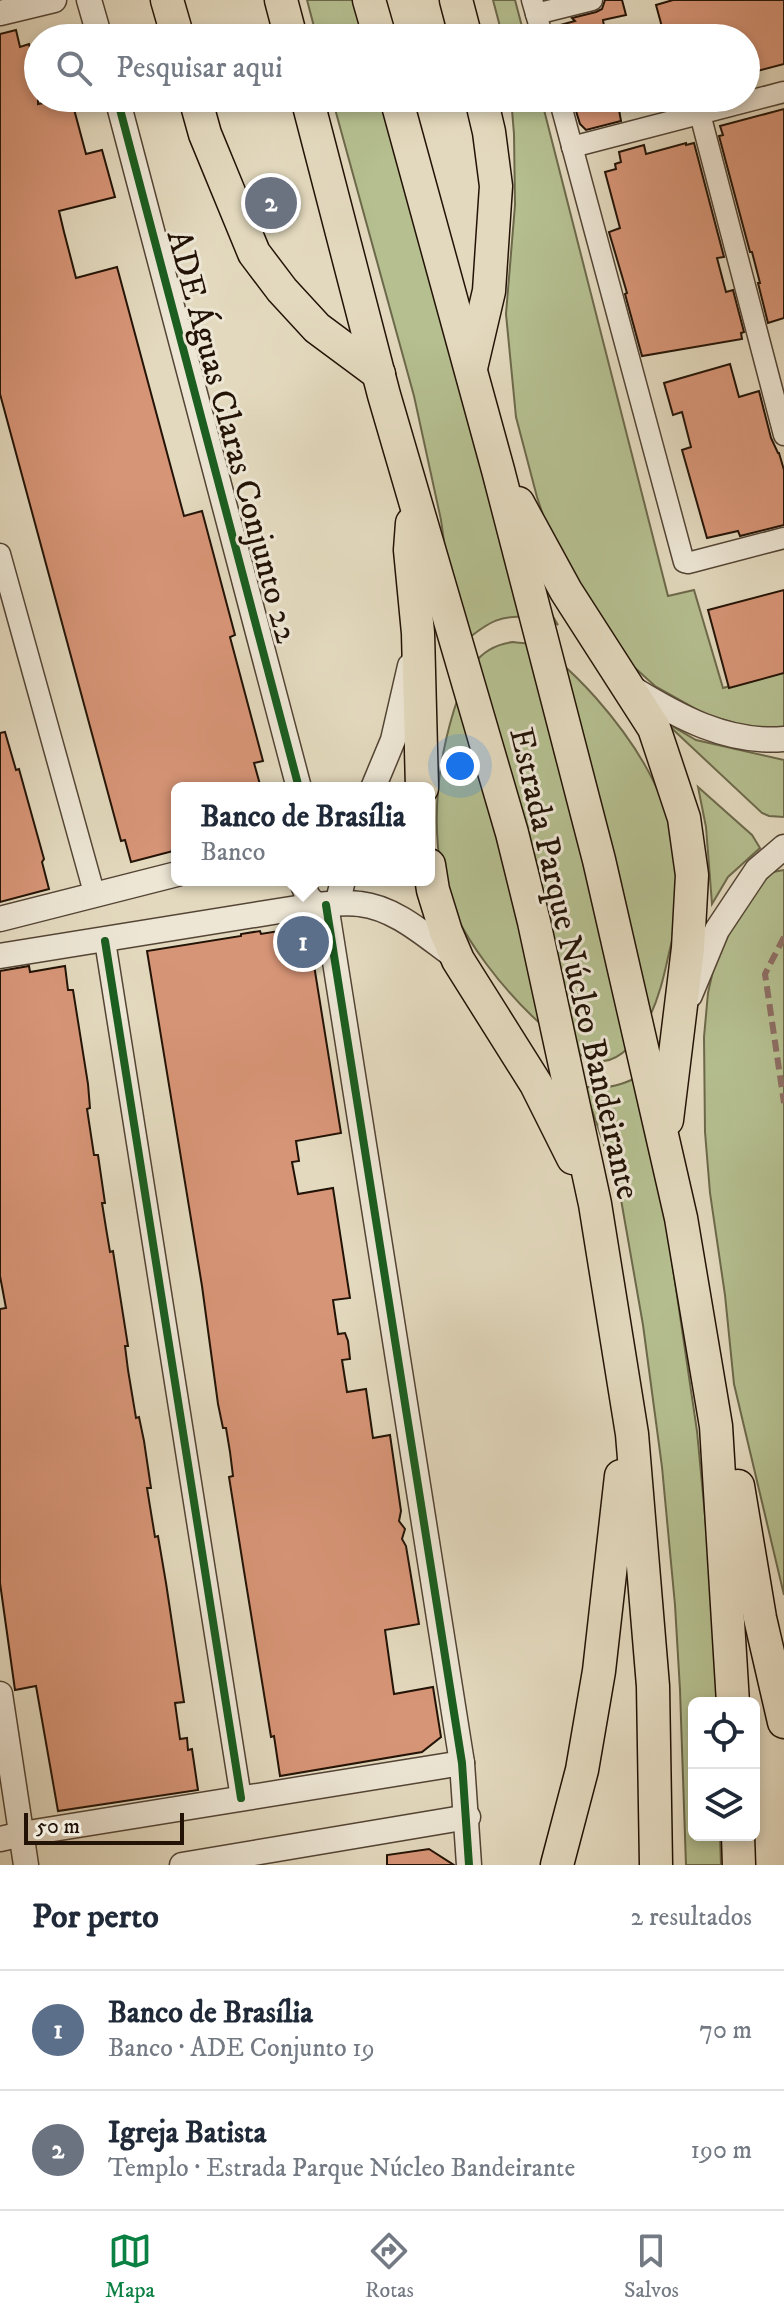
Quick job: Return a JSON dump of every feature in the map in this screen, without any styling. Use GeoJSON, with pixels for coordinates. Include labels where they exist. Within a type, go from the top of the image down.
{"type":"FeatureCollection","features":[{"type":"Feature","properties":{"kind":"highway"},"geometry":{"type":"LineString","coordinates":[[167,0],[174,24]]}},
{"type":"Feature","properties":{"kind":"highway"},"geometry":{"type":"LineString","coordinates":[[281,0],[287,24]]}},
{"type":"Feature","properties":{"kind":"highway"},"geometry":{"type":"LineString","coordinates":[[369,0],[376,24]]}},
{"type":"Feature","properties":{"kind":"highway"},"geometry":{"type":"LineString","coordinates":[[456,0],[462,24]]}},
{"type":"Feature","properties":{"kind":"highway"},"geometry":{"type":"LineString","coordinates":[[199,112],[254,253],[317,328],[379,374]]}},
{"type":"Feature","properties":{"kind":"highway","name":"Estrada Parque Núcleo Bandeirante"},"geometry":{"type":"LineString","coordinates":[[311,112],[379,374],[512,833],[595,1204],[632,1434],[653,1686],[656,1865]]}},
{"type":"Feature","properties":{"kind":"highway","name":"Estrada Parque Núcleo Bandeirante"},"geometry":{"type":"LineString","coordinates":[[400,112],[498,470],[599,860],[681,1218],[716,1426],[733,1697]]}},
{"type":"Feature","properties":{"kind":"highway"},"geometry":{"type":"LineString","coordinates":[[470,371],[489,291],[496,186],[484,112]]}},
{"type":"Feature","properties":{"kind":"highway"},"geometry":{"type":"LineString","coordinates":[[498,470],[566,591],[654,728],[684,818],[692,875],[688,948],[664,1148]]}},
{"type":"Feature","properties":{"kind":"highway"},"geometry":{"type":"LineString","coordinates":[[414,492],[410,550],[418,633],[422,782]]}},
{"type":"Feature","properties":{"kind":"highway"},"geometry":{"type":"LineString","coordinates":[[432,886],[458,960],[536,1084],[595,1204]]}},
{"type":"Feature","properties":{"kind":"highway"},"geometry":{"type":"LineString","coordinates":[[716,1426],[733,1459],[760,1618],[784,1722]]}},
{"type":"Feature","properties":{"kind":"highway"},"geometry":{"type":"LineString","coordinates":[[557,1865],[582,1770],[591,1721],[609,1595],[618,1487],[632,1434]]}},
{"type":"Feature","properties":{"kind":"highway"},"geometry":{"type":"LineString","coordinates":[[738,1841],[739,1865]]}},
{"type":"Feature","properties":{"kind":"street"},"geometry":{"type":"LineString","coordinates":[[17,7],[54,0]]}},
{"type":"Feature","properties":{"kind":"street"},"geometry":{"type":"LineString","coordinates":[[89,0],[96,24]]}},
{"type":"Feature","properties":{"kind":"street"},"geometry":{"type":"LineString","coordinates":[[534,7],[592,0]]}},
{"type":"Feature","properties":{"kind":"street"},"geometry":{"type":"LineString","coordinates":[[760,98],[784,92]]}},
{"type":"Feature","properties":{"kind":"street","name":"ADE Águas Claras Conjunto 22"},"geometry":{"type":"LineString","coordinates":[[121,112],[297,782]]}},
{"type":"Feature","properties":{"kind":"street"},"geometry":{"type":"LineString","coordinates":[[563,112],[685,563],[784,538]]}},
{"type":"Feature","properties":{"kind":"street"},"geometry":{"type":"LineString","coordinates":[[572,147],[708,112]]}},
{"type":"Feature","properties":{"kind":"street"},"geometry":{"type":"LineString","coordinates":[[700,114],[784,435]]}},
{"type":"Feature","properties":{"kind":"street"},"geometry":{"type":"LineString","coordinates":[[0,554],[95,896]]}},
{"type":"Feature","properties":{"kind":"street"},"geometry":{"type":"LineString","coordinates":[[376,782],[393,740],[418,633]]}},
{"type":"Feature","properties":{"kind":"street"},"geometry":{"type":"LineString","coordinates":[[628,686],[667,710],[707,729],[772,740],[784,739]]}},
{"type":"Feature","properties":{"kind":"street"},"geometry":{"type":"LineString","coordinates":[[680,1019],[717,930],[757,870],[784,847]]}},
{"type":"Feature","properties":{"kind":"street"},"geometry":{"type":"LineString","coordinates":[[0,919],[171,876]]}},
{"type":"Feature","properties":{"kind":"street"},"geometry":{"type":"LineString","coordinates":[[303,886],[308,897],[326,905]]}},
{"type":"Feature","properties":{"kind":"street"},"geometry":{"type":"LineString","coordinates":[[326,905],[339,897],[342,886]]}},
{"type":"Feature","properties":{"kind":"street"},"geometry":{"type":"LineString","coordinates":[[0,956],[326,905],[360,904],[396,916],[458,960]]}},
{"type":"Feature","properties":{"kind":"street"},"geometry":{"type":"LineString","coordinates":[[326,905],[462,1763],[469,1865]]}},
{"type":"Feature","properties":{"kind":"street"},"geometry":{"type":"LineString","coordinates":[[105,941],[241,1798]]}},
{"type":"Feature","properties":{"kind":"street"},"geometry":{"type":"LineString","coordinates":[[0,1694],[11,1837],[26,1865]]}},
{"type":"Feature","properties":{"kind":"street"},"geometry":{"type":"LineString","coordinates":[[11,1837],[462,1763]]}},
{"type":"Feature","properties":{"kind":"street"},"geometry":{"type":"LineString","coordinates":[[182,1865],[251,1859],[468,1817]]}},
{"type":"Feature","properties":{"kind":"green space"},"geometry":{"type":"Polygon","coordinates":[[[307,0],[361,0],[368,24],[313,24],[307,0]]]}},
{"type":"Feature","properties":{"kind":"green space"},"geometry":{"type":"Polygon","coordinates":[[[493,0],[515,0],[521,24],[499,24],[493,0]]]}},
{"type":"Feature","properties":{"kind":"green space"},"geometry":{"type":"Polygon","coordinates":[[[336,112],[392,112],[529,576],[558,625],[533,618],[504,618],[488,624],[464,642],[414,396],[336,112]]]}},
{"type":"Feature","properties":{"kind":"green space"},"geometry":{"type":"Polygon","coordinates":[[[512,112],[545,112],[668,596],[694,590],[723,688],[784,671],[784,730],[750,728],[705,714],[655,686],[613,648],[555,551],[516,417],[506,314],[515,205],[512,112]]]}},
{"type":"Feature","properties":{"kind":"green space"},"geometry":{"type":"Polygon","coordinates":[[[513,642],[531,644],[557,660],[616,722],[648,770],[669,822],[675,849],[677,916],[659,993],[646,1023],[632,1044],[619,1055],[604,1061],[586,1058],[561,1041],[505,987],[457,918],[441,871],[437,830],[438,790],[454,710],[473,665],[489,650],[513,642]]]}},
{"type":"Feature","properties":{"kind":"green space"},"geometry":{"type":"Polygon","coordinates":[[[665,722],[696,740],[784,760],[784,817],[762,813],[665,722]]]}},
{"type":"Feature","properties":{"kind":"green space"},"geometry":{"type":"Polygon","coordinates":[[[698,787],[752,835],[760,848],[728,877],[712,904],[706,827],[698,787]]]}},
{"type":"Feature","properties":{"kind":"green space"},"geometry":{"type":"Polygon","coordinates":[[[784,870],[784,1595],[734,1384],[710,1193],[705,1132],[704,1037],[714,966],[744,900],[773,872],[784,870]]]}},
{"type":"Feature","properties":{"kind":"green space"},"geometry":{"type":"Polygon","coordinates":[[[652,1070],[665,1214],[697,1431],[712,1590],[718,1697],[688,1697],[688,1841],[720,1841],[721,1865],[686,1865],[675,1605],[662,1467],[643,1325],[619,1188],[585,1090],[588,1087],[622,1084],[652,1070]]]}},
{"type":"Feature","properties":{"kind":"building"},"geometry":{"type":"Polygon","coordinates":[[[605,0],[622,0],[626,15],[603,20],[604,24],[564,24],[575,21],[572,18],[602,9],[605,0]]]}},
{"type":"Feature","properties":{"kind":"building"},"geometry":{"type":"Polygon","coordinates":[[[673,0],[784,0],[784,64],[760,70],[760,24],[661,24],[656,5],[673,0]]]}},
{"type":"Feature","properties":{"kind":"building"},"geometry":{"type":"Polygon","coordinates":[[[16,30],[20,47],[24,46],[24,112],[75,112],[86,154],[102,150],[115,197],[59,211],[76,278],[117,267],[184,516],[202,511],[235,635],[230,637],[263,761],[254,763],[259,782],[171,782],[171,852],[131,862],[125,840],[121,841],[0,394],[0,34],[16,30]]]}},
{"type":"Feature","properties":{"kind":"building"},"geometry":{"type":"Polygon","coordinates":[[[784,109],[784,318],[768,323],[752,252],[719,136],[723,135],[720,126],[784,109]]]}},
{"type":"Feature","properties":{"kind":"building"},"geometry":{"type":"Polygon","coordinates":[[[576,112],[619,112],[621,121],[586,130],[580,124],[576,112]]]}},
{"type":"Feature","properties":{"kind":"building"},"geometry":{"type":"Polygon","coordinates":[[[694,143],[724,257],[717,258],[726,292],[733,290],[744,332],[741,333],[742,339],[642,356],[609,232],[620,228],[605,172],[616,169],[615,164],[621,162],[619,152],[644,145],[646,154],[694,143]]]}},
{"type":"Feature","properties":{"kind":"building"},"geometry":{"type":"Polygon","coordinates":[[[730,364],[739,397],[759,391],[771,438],[784,470],[784,525],[740,536],[738,531],[707,538],[682,450],[691,447],[682,412],[673,415],[664,383],[730,364]]]}},
{"type":"Feature","properties":{"kind":"building"},"geometry":{"type":"Polygon","coordinates":[[[784,590],[784,673],[729,688],[708,610],[784,590]]]}},
{"type":"Feature","properties":{"kind":"building"},"geometry":{"type":"Polygon","coordinates":[[[5,732],[16,770],[19,769],[44,859],[42,862],[49,889],[0,902],[0,733],[5,732]]]}},
{"type":"Feature","properties":{"kind":"building"},"geometry":{"type":"Polygon","coordinates":[[[298,928],[299,936],[309,934],[341,1133],[296,1141],[299,1161],[292,1162],[298,1194],[333,1188],[350,1298],[333,1300],[338,1334],[345,1333],[348,1341],[350,1359],[342,1360],[347,1392],[366,1389],[373,1438],[390,1435],[401,1511],[399,1521],[405,1529],[402,1539],[406,1546],[419,1624],[385,1630],[394,1694],[433,1687],[441,1737],[422,1752],[280,1776],[244,1571],[229,1477],[233,1476],[230,1452],[218,1404],[202,1286],[147,951],[260,931],[261,934],[298,928]]]}},
{"type":"Feature","properties":{"kind":"building"},"geometry":{"type":"Polygon","coordinates":[[[29,966],[30,972],[65,966],[68,990],[73,990],[88,1084],[90,1108],[87,1109],[94,1155],[98,1155],[105,1203],[102,1203],[128,1346],[125,1346],[128,1370],[136,1418],[139,1417],[144,1441],[151,1488],[147,1488],[155,1537],[158,1536],[184,1702],[175,1703],[180,1739],[187,1738],[188,1750],[192,1749],[198,1790],[58,1811],[36,1686],[15,1690],[0,1583],[0,1309],[6,1308],[0,1276],[0,971],[29,966]]]}},
{"type":"Feature","properties":{"kind":"building"},"geometry":{"type":"Polygon","coordinates":[[[429,1849],[454,1865],[387,1865],[387,1855],[429,1849]]]}},
{"type":"Feature","properties":{"kind":"marked path"},"geometry":{"type":"LineString","coordinates":[[784,937],[765,974],[784,1103]]}},
{"type":"Feature","properties":{"kind":"cycle path"},"geometry":{"type":"LineString","coordinates":[[121,112],[297,782]]}},
{"type":"Feature","properties":{"kind":"cycle path"},"geometry":{"type":"LineString","coordinates":[[326,905],[462,1763],[469,1865]]}},
{"type":"Feature","properties":{"kind":"cycle path"},"geometry":{"type":"LineString","coordinates":[[105,941],[241,1798]]}},
{"type":"Feature","properties":{"kind":"place","name":"Igreja Batista"},"geometry":{"type":"Point","coordinates":[271,203]}},
{"type":"Feature","properties":{"kind":"place","name":"Banco de Brasília"},"geometry":{"type":"Point","coordinates":[303,942]}}]}
